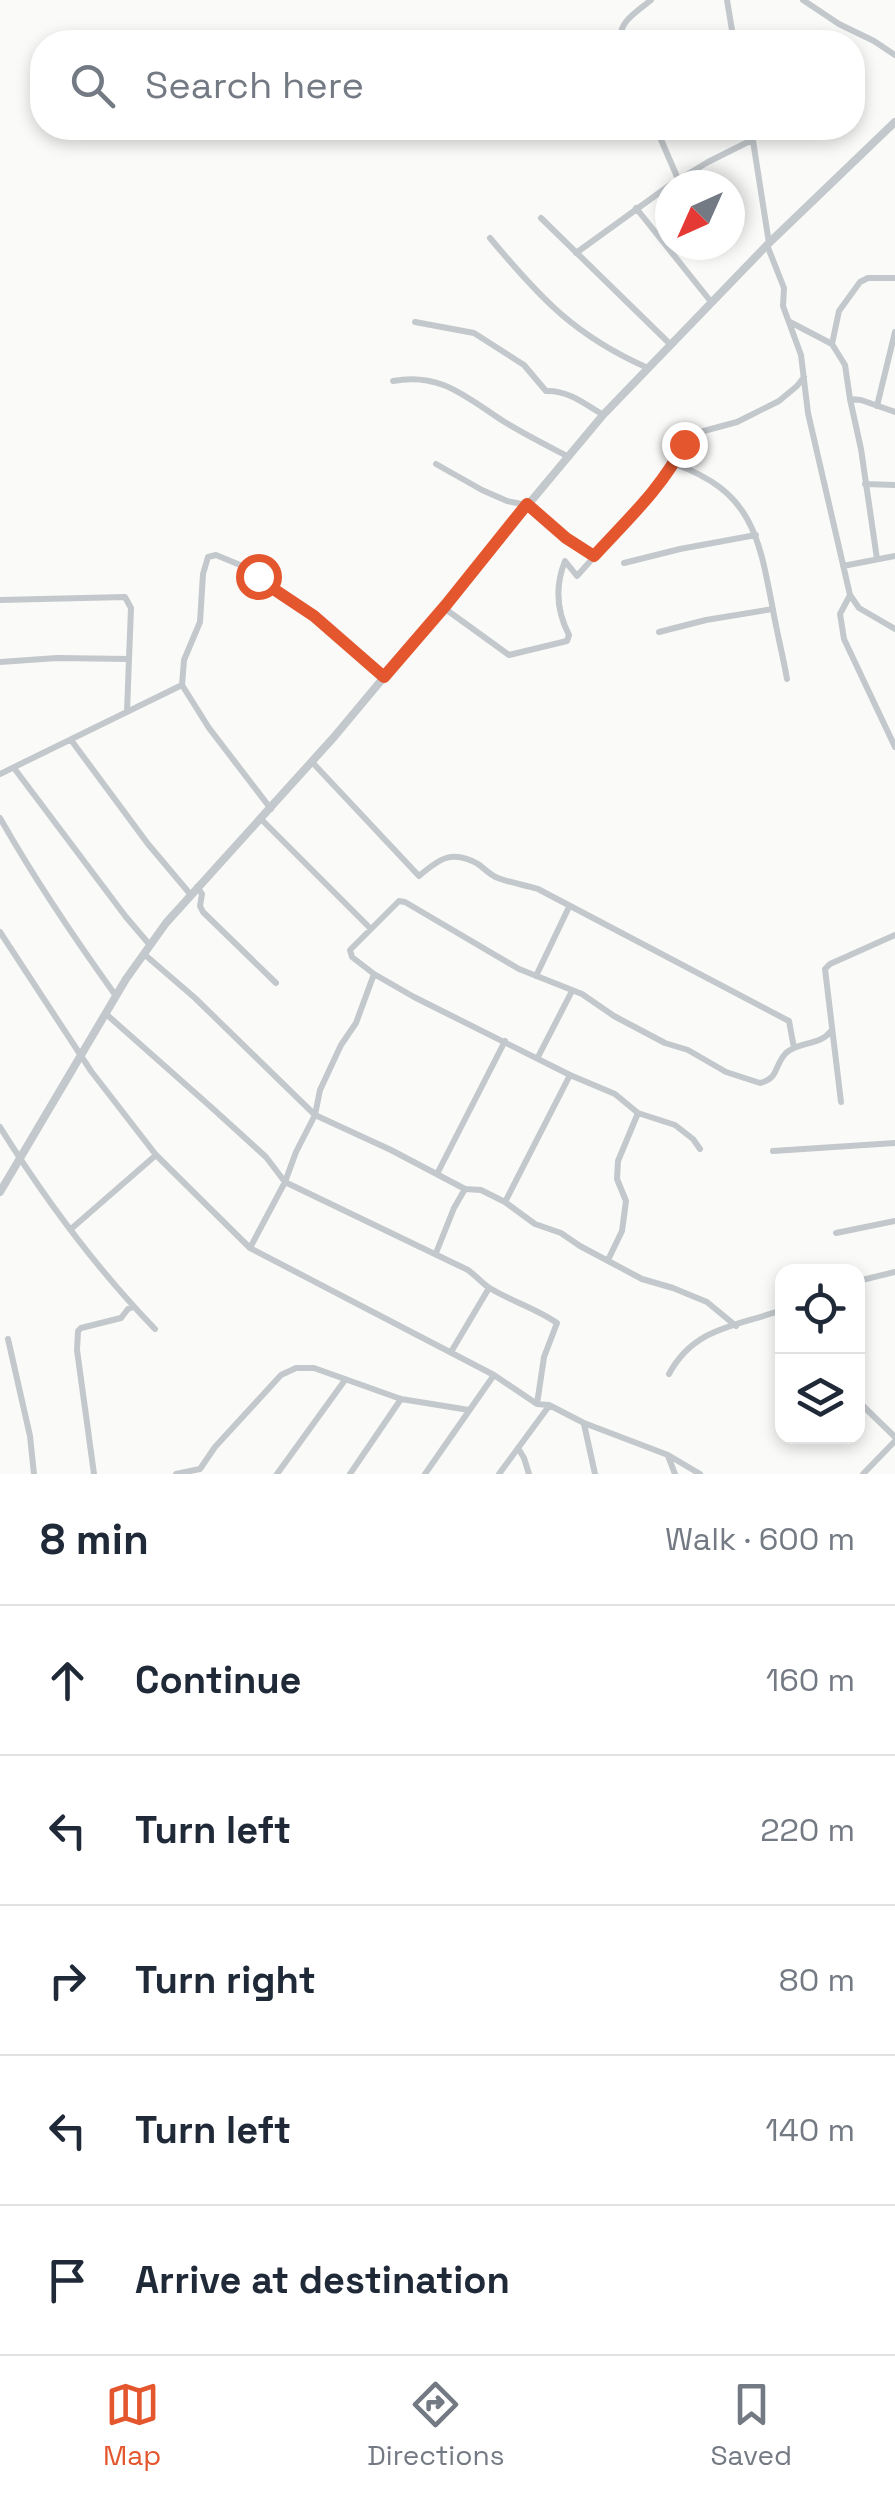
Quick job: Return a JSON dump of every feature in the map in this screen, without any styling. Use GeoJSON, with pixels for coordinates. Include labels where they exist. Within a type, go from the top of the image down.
{"type":"FeatureCollection","features":[{"type":"Feature","properties":{"kind":"street"},"geometry":{"type":"LineString","coordinates":[[620,30],[651,0]]}},
{"type":"Feature","properties":{"kind":"street"},"geometry":{"type":"LineString","coordinates":[[726,0],[732,30]]}},
{"type":"Feature","properties":{"kind":"street"},"geometry":{"type":"LineString","coordinates":[[803,0],[851,30]]}},
{"type":"Feature","properties":{"kind":"street"},"geometry":{"type":"LineString","coordinates":[[865,37],[895,55]]}},
{"type":"Feature","properties":{"kind":"street"},"geometry":{"type":"LineString","coordinates":[[0,1192],[116,996],[150,944],[194,891],[312,762],[603,415],[768,244],[891,133],[895,122]]}},
{"type":"Feature","properties":{"kind":"street"},"geometry":{"type":"LineString","coordinates":[[661,140],[674,170]]}},
{"type":"Feature","properties":{"kind":"street"},"geometry":{"type":"LineString","coordinates":[[695,170],[753,140],[768,244],[784,288],[783,306],[801,356],[808,413],[850,596],[859,608],[895,629]]}},
{"type":"Feature","properties":{"kind":"street"},"geometry":{"type":"LineString","coordinates":[[576,253],[655,195]]}},
{"type":"Feature","properties":{"kind":"street"},"geometry":{"type":"LineString","coordinates":[[636,208],[712,303]]}},
{"type":"Feature","properties":{"kind":"street"},"geometry":{"type":"LineString","coordinates":[[541,218],[671,345]]}},
{"type":"Feature","properties":{"kind":"street"},"geometry":{"type":"LineString","coordinates":[[490,238],[534,292],[563,317],[598,343],[648,368]]}},
{"type":"Feature","properties":{"kind":"street"},"geometry":{"type":"LineString","coordinates":[[832,344],[839,311],[860,282],[868,278],[895,278]]}},
{"type":"Feature","properties":{"kind":"street"},"geometry":{"type":"LineString","coordinates":[[415,322],[474,333],[524,364],[546,391],[568,394],[603,415]]}},
{"type":"Feature","properties":{"kind":"street"},"geometry":{"type":"LineString","coordinates":[[788,322],[832,344],[845,365],[878,559]]}},
{"type":"Feature","properties":{"kind":"street"},"geometry":{"type":"LineString","coordinates":[[877,406],[895,332]]}},
{"type":"Feature","properties":{"kind":"street"},"geometry":{"type":"LineString","coordinates":[[444,608],[509,655],[567,641],[560,619],[557,580],[565,560],[578,576],[674,464],[684,444],[700,432],[737,422],[778,401],[804,376]]}},
{"type":"Feature","properties":{"kind":"street"},"geometry":{"type":"LineString","coordinates":[[393,381],[417,378],[460,392],[568,456]]}},
{"type":"Feature","properties":{"kind":"street"},"geometry":{"type":"LineString","coordinates":[[850,399],[895,412]]}},
{"type":"Feature","properties":{"kind":"street"},"geometry":{"type":"LineString","coordinates":[[436,464],[507,501],[527,504],[594,556]]}},
{"type":"Feature","properties":{"kind":"street"},"geometry":{"type":"LineString","coordinates":[[674,464],[702,474],[738,504],[756,535],[787,680]]}},
{"type":"Feature","properties":{"kind":"street"},"geometry":{"type":"LineString","coordinates":[[865,484],[895,484]]}},
{"type":"Feature","properties":{"kind":"street"},"geometry":{"type":"LineString","coordinates":[[624,563],[756,535]]}},
{"type":"Feature","properties":{"kind":"street"},"geometry":{"type":"LineString","coordinates":[[271,809],[182,685],[184,660],[200,622],[208,557],[216,555],[246,567],[314,616],[384,677]]}},
{"type":"Feature","properties":{"kind":"street"},"geometry":{"type":"LineString","coordinates":[[842,566],[895,556]]}},
{"type":"Feature","properties":{"kind":"street"},"geometry":{"type":"LineString","coordinates":[[850,596],[840,614],[844,640],[895,747]]}},
{"type":"Feature","properties":{"kind":"street"},"geometry":{"type":"LineString","coordinates":[[0,600],[125,597],[132,608],[126,712]]}},
{"type":"Feature","properties":{"kind":"street"},"geometry":{"type":"LineString","coordinates":[[658,632],[773,609]]}},
{"type":"Feature","properties":{"kind":"street"},"geometry":{"type":"LineString","coordinates":[[0,662],[129,659]]}},
{"type":"Feature","properties":{"kind":"street"},"geometry":{"type":"LineString","coordinates":[[0,774],[182,685]]}},
{"type":"Feature","properties":{"kind":"street"},"geometry":{"type":"LineString","coordinates":[[71,740],[148,844],[194,891],[202,894],[203,912],[276,983]]}},
{"type":"Feature","properties":{"kind":"street"},"geometry":{"type":"LineString","coordinates":[[312,762],[419,876],[444,856],[469,860],[501,879],[538,889],[788,1021],[794,1048]]}},
{"type":"Feature","properties":{"kind":"street"},"geometry":{"type":"LineString","coordinates":[[14,768],[150,944]]}},
{"type":"Feature","properties":{"kind":"street"},"geometry":{"type":"LineString","coordinates":[[0,818],[78,944],[116,996]]}},
{"type":"Feature","properties":{"kind":"street"},"geometry":{"type":"LineString","coordinates":[[261,819],[370,928]]}},
{"type":"Feature","properties":{"kind":"street"},"geometry":{"type":"LineString","coordinates":[[700,1149],[693,1138],[675,1125],[638,1113],[615,1094],[414,997],[374,974],[350,950],[399,901],[405,902],[490,954],[582,994],[614,1016],[736,1077],[760,1083],[772,1078],[783,1057],[794,1048],[826,1038],[831,1031]]}},
{"type":"Feature","properties":{"kind":"street"},"geometry":{"type":"LineString","coordinates":[[536,976],[569,907]]}},
{"type":"Feature","properties":{"kind":"street"},"geometry":{"type":"LineString","coordinates":[[0,932],[81,1056],[156,1155],[250,1248],[494,1375],[537,1404],[550,1405],[700,1474]]}},
{"type":"Feature","properties":{"kind":"street"},"geometry":{"type":"LineString","coordinates":[[842,1102],[826,966],[895,935]]}},
{"type":"Feature","properties":{"kind":"street"},"geometry":{"type":"LineString","coordinates":[[144,954],[315,1115],[465,1190],[481,1190],[536,1224],[561,1232],[647,1280],[707,1302],[736,1326]]}},
{"type":"Feature","properties":{"kind":"street"},"geometry":{"type":"LineString","coordinates":[[250,1248],[285,1182],[315,1115],[320,1090],[341,1044],[356,1023],[374,974]]}},
{"type":"Feature","properties":{"kind":"street"},"geometry":{"type":"LineString","coordinates":[[538,1057],[572,991]]}},
{"type":"Feature","properties":{"kind":"street"},"geometry":{"type":"LineString","coordinates":[[106,1014],[266,1157],[285,1182],[436,1253],[468,1270],[490,1288],[557,1323],[544,1356],[537,1404]]}},
{"type":"Feature","properties":{"kind":"street"},"geometry":{"type":"LineString","coordinates":[[437,1174],[505,1041]]}},
{"type":"Feature","properties":{"kind":"street"},"geometry":{"type":"LineString","coordinates":[[505,1202],[570,1075]]}},
{"type":"Feature","properties":{"kind":"street"},"geometry":{"type":"LineString","coordinates":[[608,1260],[622,1231],[626,1201],[617,1179],[618,1161],[638,1113]]}},
{"type":"Feature","properties":{"kind":"street"},"geometry":{"type":"LineString","coordinates":[[0,1127],[112,1284],[155,1329]]}},
{"type":"Feature","properties":{"kind":"street"},"geometry":{"type":"LineString","coordinates":[[772,1151],[895,1142]]}},
{"type":"Feature","properties":{"kind":"street"},"geometry":{"type":"LineString","coordinates":[[71,1229],[156,1155]]}},
{"type":"Feature","properties":{"kind":"street"},"geometry":{"type":"LineString","coordinates":[[436,1253],[465,1190]]}},
{"type":"Feature","properties":{"kind":"street"},"geometry":{"type":"LineString","coordinates":[[836,1234],[895,1220]]}},
{"type":"Feature","properties":{"kind":"street"},"geometry":{"type":"LineString","coordinates":[[865,1279],[895,1272]]}},
{"type":"Feature","properties":{"kind":"street"},"geometry":{"type":"LineString","coordinates":[[451,1352],[490,1288]]}},
{"type":"Feature","properties":{"kind":"street"},"geometry":{"type":"LineString","coordinates":[[94,1474],[76,1350],[78,1332],[121,1318],[133,1307]]}},
{"type":"Feature","properties":{"kind":"street"},"geometry":{"type":"LineString","coordinates":[[669,1374],[696,1341],[709,1333],[775,1313]]}},
{"type":"Feature","properties":{"kind":"street"},"geometry":{"type":"LineString","coordinates":[[8,1339],[30,1436],[34,1474]]}},
{"type":"Feature","properties":{"kind":"street"},"geometry":{"type":"LineString","coordinates":[[176,1474],[200,1469],[215,1446],[281,1375],[296,1368],[314,1368],[402,1399],[469,1410]]}},
{"type":"Feature","properties":{"kind":"street"},"geometry":{"type":"LineString","coordinates":[[425,1474],[494,1375]]}},
{"type":"Feature","properties":{"kind":"street"},"geometry":{"type":"LineString","coordinates":[[277,1474],[345,1380]]}},
{"type":"Feature","properties":{"kind":"street"},"geometry":{"type":"LineString","coordinates":[[350,1474],[402,1399]]}},
{"type":"Feature","properties":{"kind":"street"},"geometry":{"type":"LineString","coordinates":[[499,1474],[550,1405]]}},
{"type":"Feature","properties":{"kind":"street"},"geometry":{"type":"LineString","coordinates":[[862,1474],[895,1439],[865,1408]]}},
{"type":"Feature","properties":{"kind":"street"},"geometry":{"type":"LineString","coordinates":[[584,1423],[595,1474]]}},
{"type":"Feature","properties":{"kind":"street"},"geometry":{"type":"LineString","coordinates":[[518,1447],[529,1474]]}},
{"type":"Feature","properties":{"kind":"street"},"geometry":{"type":"LineString","coordinates":[[668,1456],[674,1474]]}},
{"type":"Feature","properties":{"kind":"route"},"geometry":{"type":"LineString","coordinates":[[258,576],[314,616],[384,677],[527,504],[545,522],[594,556],[652,492],[684,444]]}}]}
